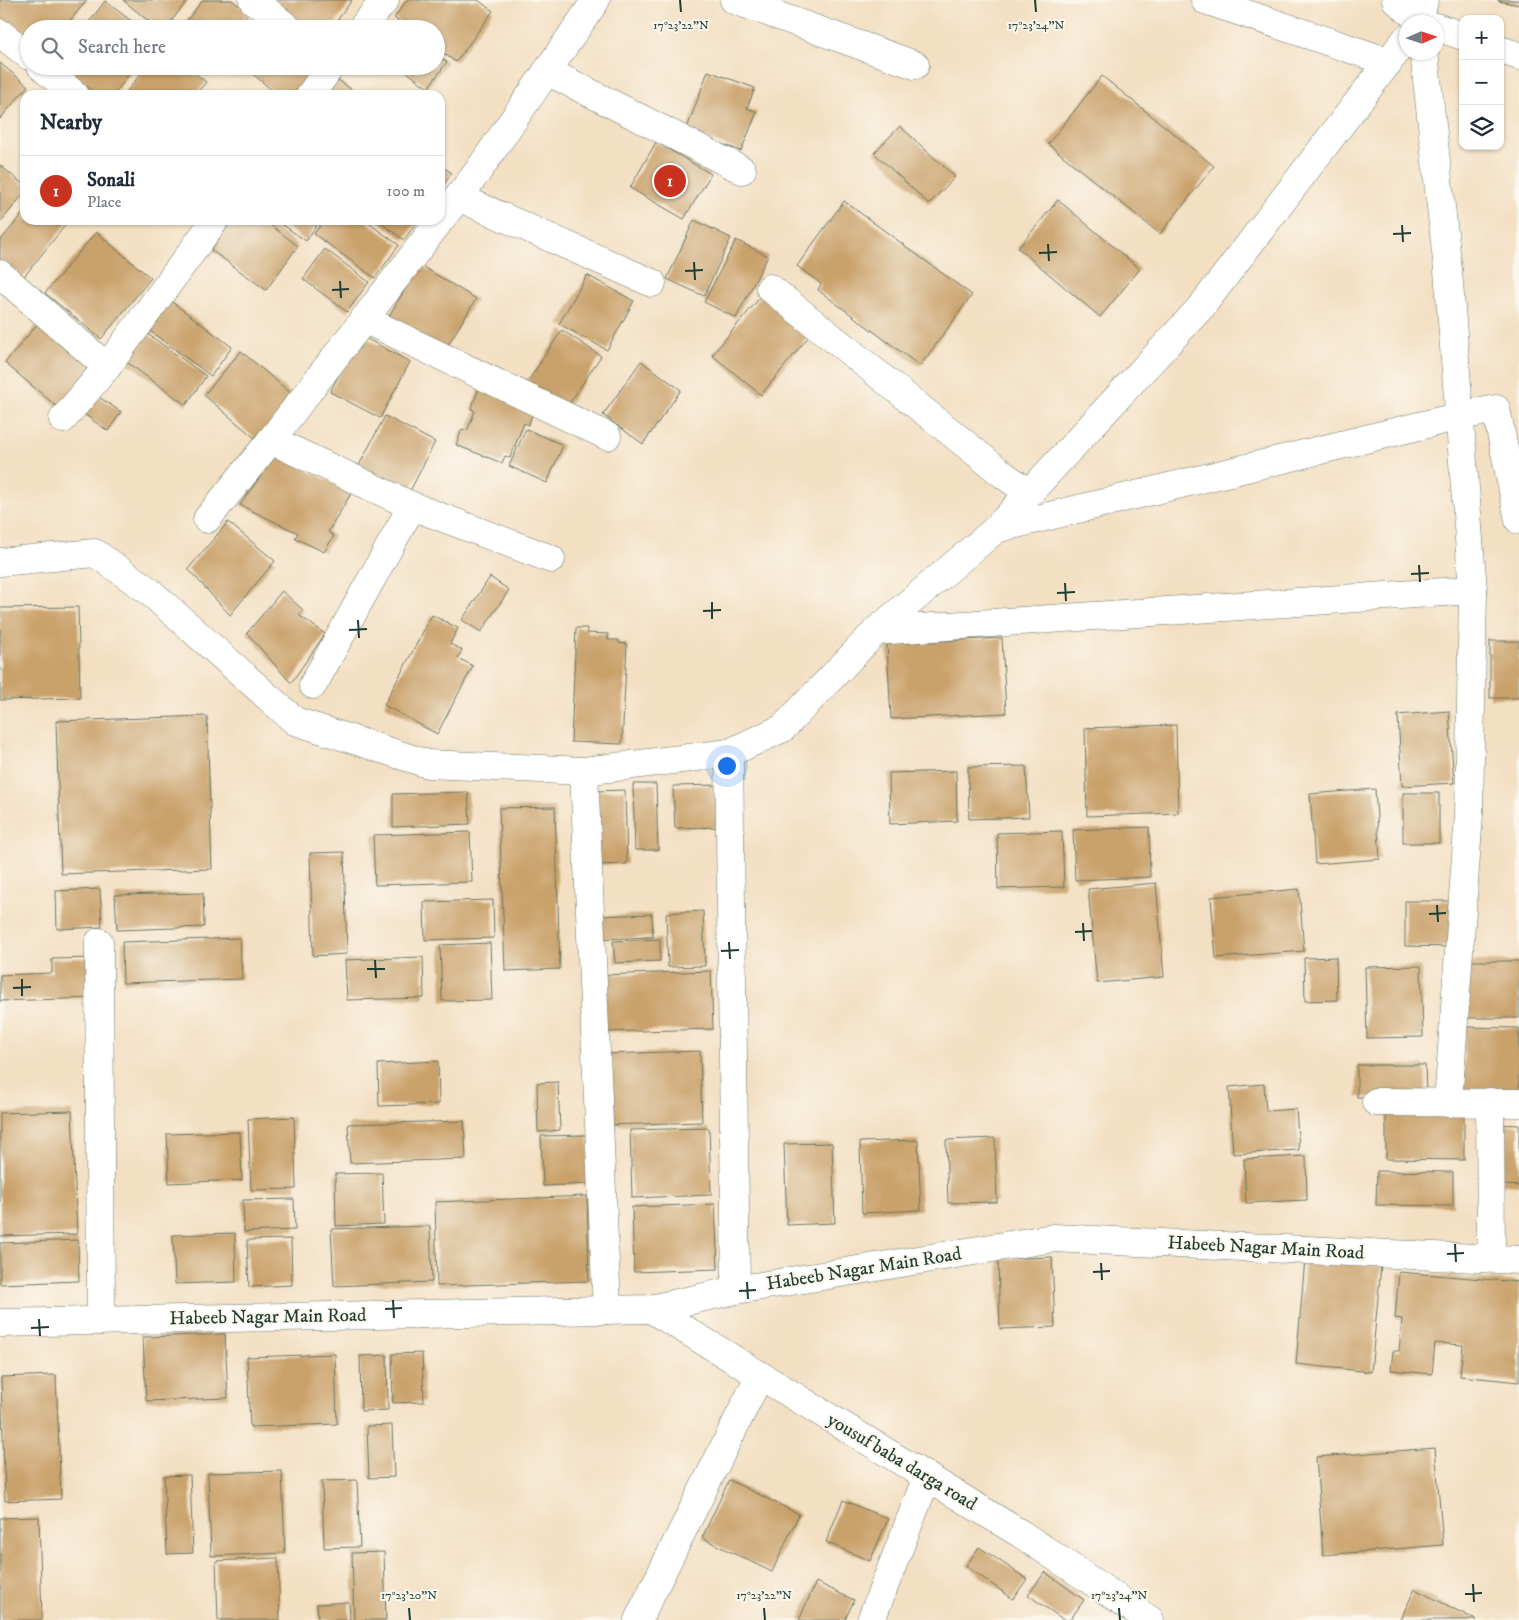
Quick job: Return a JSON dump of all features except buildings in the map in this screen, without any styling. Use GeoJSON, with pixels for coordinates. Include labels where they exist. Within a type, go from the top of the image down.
{"type":"FeatureCollection","features":[{"type":"Feature","properties":{"kind":"street"},"geometry":{"type":"LineString","coordinates":[[253,0],[278,20]]}},
{"type":"Feature","properties":{"kind":"street"},"geometry":{"type":"LineString","coordinates":[[369,20],[385,0]]}},
{"type":"Feature","properties":{"kind":"street"},"geometry":{"type":"LineString","coordinates":[[445,214],[476,174],[596,0]]}},
{"type":"Feature","properties":{"kind":"street"},"geometry":{"type":"LineString","coordinates":[[734,0],[915,65]]}},
{"type":"Feature","properties":{"kind":"street"},"geometry":{"type":"LineString","coordinates":[[1205,0],[1389,62]]}},
{"type":"Feature","properties":{"kind":"street"},"geometry":{"type":"LineString","coordinates":[[1396,0],[1413,15]]}},
{"type":"Feature","properties":{"kind":"street"},"geometry":{"type":"LineString","coordinates":[[1444,30],[1459,35]]}},
{"type":"Feature","properties":{"kind":"street"},"geometry":{"type":"LineString","coordinates":[[0,33],[20,49]]}},
{"type":"Feature","properties":{"kind":"street"},"geometry":{"type":"LineString","coordinates":[[1,558],[95,553],[149,591],[295,721],[428,764],[584,771],[729,753],[783,728],[876,631],[996,529],[1202,306],[1399,50]]}},
{"type":"Feature","properties":{"kind":"street"},"geometry":{"type":"LineString","coordinates":[[1504,51],[1519,56]]}},
{"type":"Feature","properties":{"kind":"street"},"geometry":{"type":"LineString","coordinates":[[1425,60],[1448,270],[1473,590],[1468,814],[1448,1103]]}},
{"type":"Feature","properties":{"kind":"street"},"geometry":{"type":"LineString","coordinates":[[547,71],[742,170]]}},
{"type":"Feature","properties":{"kind":"street"},"geometry":{"type":"LineString","coordinates":[[52,75],[70,90]]}},
{"type":"Feature","properties":{"kind":"street"},"geometry":{"type":"LineString","coordinates":[[314,90],[324,75]]}},
{"type":"Feature","properties":{"kind":"street"},"geometry":{"type":"LineString","coordinates":[[458,197],[652,283]]}},
{"type":"Feature","properties":{"kind":"street"},"geometry":{"type":"LineString","coordinates":[[63,418],[107,366],[211,225]]}},
{"type":"Feature","properties":{"kind":"street"},"geometry":{"type":"LineString","coordinates":[[207,519],[271,440],[436,225]]}},
{"type":"Feature","properties":{"kind":"street"},"geometry":{"type":"LineString","coordinates":[[0,274],[107,366]]}},
{"type":"Feature","properties":{"kind":"street"},"geometry":{"type":"LineString","coordinates":[[770,288],[1004,475],[1030,493]]}},
{"type":"Feature","properties":{"kind":"street"},"geometry":{"type":"LineString","coordinates":[[364,319],[607,436]]}},
{"type":"Feature","properties":{"kind":"street"},"geometry":{"type":"LineString","coordinates":[[996,529],[1460,416],[1507,407],[1519,520]]}},
{"type":"Feature","properties":{"kind":"street"},"geometry":{"type":"LineString","coordinates":[[271,440],[412,506],[551,559]]}},
{"type":"Feature","properties":{"kind":"street"},"geometry":{"type":"LineString","coordinates":[[313,685],[412,506]]}},
{"type":"Feature","properties":{"kind":"street"},"geometry":{"type":"LineString","coordinates":[[876,631],[1473,590]]}},
{"type":"Feature","properties":{"kind":"street"},"geometry":{"type":"LineString","coordinates":[[729,753],[736,1290]]}},
{"type":"Feature","properties":{"kind":"street"},"geometry":{"type":"LineString","coordinates":[[584,771],[607,1310]]}},
{"type":"Feature","properties":{"kind":"street"},"geometry":{"type":"LineString","coordinates":[[99,942],[101,1321]]}},
{"type":"Feature","properties":{"kind":"street"},"geometry":{"type":"LineString","coordinates":[[1376,1102],[1519,1103]]}},
{"type":"Feature","properties":{"kind":"street"},"geometry":{"type":"LineString","coordinates":[[1490,1102],[1491,1258]]}},
{"type":"Feature","properties":{"kind":"street","name":"Habeeb Nagar Main Road"},"geometry":{"type":"LineString","coordinates":[[0,1323],[651,1309],[736,1290],[1052,1238],[1519,1260]]}},
{"type":"Feature","properties":{"kind":"street","name":"yousuf baba darga road"},"geometry":{"type":"LineString","coordinates":[[651,1309],[1021,1534],[1150,1620]]}},
{"type":"Feature","properties":{"kind":"street"},"geometry":{"type":"LineString","coordinates":[[638,1620],[760,1375]]}},
{"type":"Feature","properties":{"kind":"street"},"geometry":{"type":"LineString","coordinates":[[870,1620],[927,1477]]}},
{"type":"Feature","properties":{"kind":"place","name":"Sonali"},"geometry":{"type":"Point","coordinates":[670,181]}}]}
